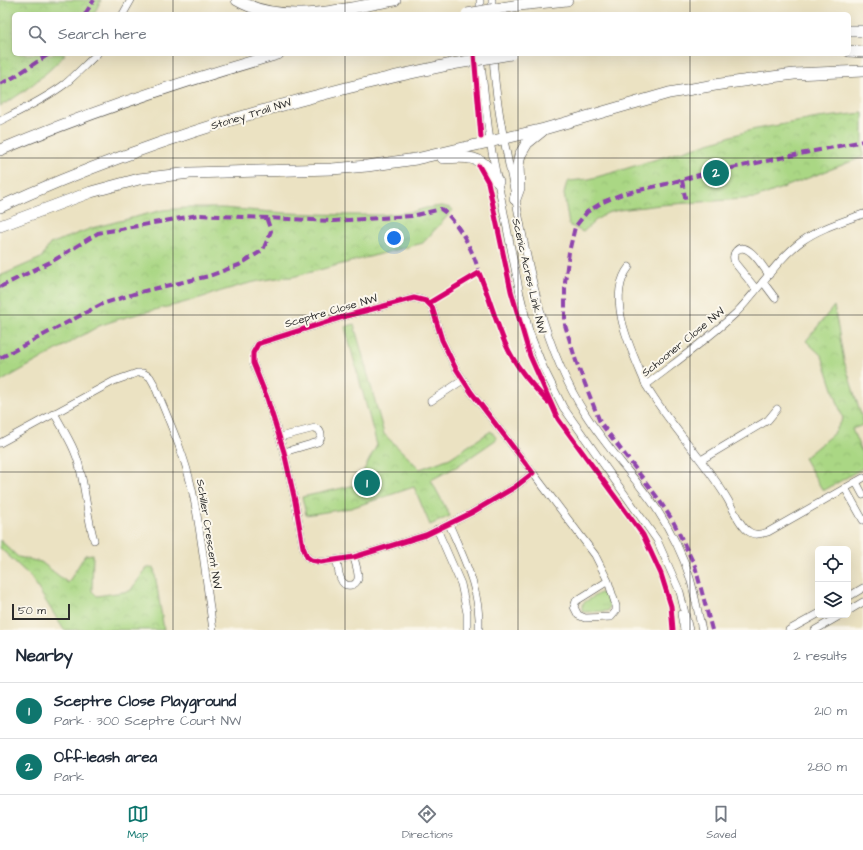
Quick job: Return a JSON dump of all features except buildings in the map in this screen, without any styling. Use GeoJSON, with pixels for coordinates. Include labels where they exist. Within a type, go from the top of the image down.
{"type":"FeatureCollection","features":[{"type":"Feature","properties":{"kind":"highway"},"geometry":{"type":"LineString","coordinates":[[237,0],[267,11],[277,12]]}},
{"type":"Feature","properties":{"kind":"highway"},"geometry":{"type":"LineString","coordinates":[[321,12],[395,0]]}},
{"type":"Feature","properties":{"kind":"highway"},"geometry":{"type":"LineString","coordinates":[[479,12],[540,0]]}},
{"type":"Feature","properties":{"kind":"highway"},"geometry":{"type":"LineString","coordinates":[[519,5],[567,0]]}},
{"type":"Feature","properties":{"kind":"highway"},"geometry":{"type":"LineString","coordinates":[[851,31],[863,31]]}},
{"type":"Feature","properties":{"kind":"highway"},"geometry":{"type":"LineString","coordinates":[[851,51],[863,52]]}},
{"type":"Feature","properties":{"kind":"highway"},"geometry":{"type":"LineString","coordinates":[[0,150],[68,122],[219,71],[271,56]]}},
{"type":"Feature","properties":{"kind":"highway","name":"Stoney Trail NW"},"geometry":{"type":"LineString","coordinates":[[0,207],[72,176],[122,157],[163,142],[270,108],[366,83],[452,64],[499,56]]}},
{"type":"Feature","properties":{"kind":"highway"},"geometry":{"type":"LineString","coordinates":[[416,159],[544,129],[669,94],[720,84],[794,74],[863,70]]}},
{"type":"Feature","properties":{"kind":"highway"},"geometry":{"type":"LineString","coordinates":[[515,199],[519,188],[518,165],[520,155],[527,143],[544,129]]}},
{"type":"Feature","properties":{"kind":"highway"},"geometry":{"type":"LineString","coordinates":[[0,226],[91,192],[139,180],[190,173],[332,169],[446,157],[470,158],[480,161],[498,182]]}},
{"type":"Feature","properties":{"kind":"street"},"geometry":{"type":"LineString","coordinates":[[124,12],[131,0]]}},
{"type":"Feature","properties":{"kind":"street"},"geometry":{"type":"LineString","coordinates":[[480,0],[480,12]]}},
{"type":"Feature","properties":{"kind":"street"},"geometry":{"type":"LineString","coordinates":[[492,0],[492,12]]}},
{"type":"Feature","properties":{"kind":"street"},"geometry":{"type":"LineString","coordinates":[[0,121],[44,98],[64,85],[95,56]]}},
{"type":"Feature","properties":{"kind":"street","name":"Scenic Acres Link NW"},"geometry":{"type":"LineString","coordinates":[[480,56],[490,142],[520,294],[529,331],[543,367],[563,407],[657,540],[680,592],[689,630]]}},
{"type":"Feature","properties":{"kind":"street","name":"Scenic Acres Link NW"},"geometry":{"type":"LineString","coordinates":[[492,56],[495,88],[515,199],[528,260],[548,335],[568,381],[586,415],[656,508],[672,536],[690,577],[702,630]]}},
{"type":"Feature","properties":{"kind":"street","name":"Schooner Close NW"},"geometry":{"type":"LineString","coordinates":[[863,214],[817,232],[802,241],[790,251],[737,311],[722,325],[646,386],[720,487],[744,527],[752,534],[757,535],[768,532],[863,478]]}},
{"type":"Feature","properties":{"kind":"street"},"geometry":{"type":"LineString","coordinates":[[756,289],[735,263],[733,258],[735,252],[740,248],[747,248],[769,275]]}},
{"type":"Feature","properties":{"kind":"street"},"geometry":{"type":"LineString","coordinates":[[630,267],[625,272],[621,282],[620,312],[624,329],[646,386]]}},
{"type":"Feature","properties":{"kind":"street"},"geometry":{"type":"LineString","coordinates":[[763,282],[775,298]]}},
{"type":"Feature","properties":{"kind":"street","name":"Sceptre Close NW"},"geometry":{"type":"LineString","coordinates":[[414,298],[421,299],[429,303],[432,307],[446,349],[463,380],[533,473],[491,502],[426,535],[354,557],[316,562],[311,560],[304,552],[295,501],[280,437],[253,362],[253,352],[258,344],[313,326],[414,298]]}},
{"type":"Feature","properties":{"kind":"street","name":"Schiller Crescent NW"},"geometry":{"type":"LineString","coordinates":[[0,443],[114,380],[137,373],[143,373],[150,376],[182,456],[191,483],[196,508],[213,630]]}},
{"type":"Feature","properties":{"kind":"street"},"geometry":{"type":"LineString","coordinates":[[431,401],[463,380]]}},
{"type":"Feature","properties":{"kind":"street"},"geometry":{"type":"LineString","coordinates":[[701,460],[768,420],[777,409]]}},
{"type":"Feature","properties":{"kind":"street"},"geometry":{"type":"LineString","coordinates":[[54,413],[74,451],[80,468],[89,522],[94,540]]}},
{"type":"Feature","properties":{"kind":"street"},"geometry":{"type":"LineString","coordinates":[[280,437],[315,428],[320,430],[321,433],[321,438],[318,442],[284,452]]}},
{"type":"Feature","properties":{"kind":"street"},"geometry":{"type":"LineString","coordinates":[[533,473],[595,556],[608,581],[616,606],[615,614],[608,617],[582,618],[578,615],[574,607],[576,601],[608,581]]}},
{"type":"Feature","properties":{"kind":"street"},"geometry":{"type":"LineString","coordinates":[[856,482],[863,495]]}},
{"type":"Feature","properties":{"kind":"street"},"geometry":{"type":"LineString","coordinates":[[845,488],[863,520]]}},
{"type":"Feature","properties":{"kind":"street"},"geometry":{"type":"LineString","coordinates":[[449,524],[468,568],[476,594],[479,612],[479,630]]}},
{"type":"Feature","properties":{"kind":"street"},"geometry":{"type":"LineString","coordinates":[[437,530],[456,570],[464,597],[467,630]]}},
{"type":"Feature","properties":{"kind":"street"},"geometry":{"type":"LineString","coordinates":[[337,560],[341,580],[345,585],[351,585],[356,582],[358,578],[354,557]]}},
{"type":"Feature","properties":{"kind":"street"},"geometry":{"type":"LineString","coordinates":[[851,595],[863,588]]}},
{"type":"Feature","properties":{"kind":"street"},"geometry":{"type":"LineString","coordinates":[[680,592],[684,630]]}},
{"type":"Feature","properties":{"kind":"street"},"geometry":{"type":"LineString","coordinates":[[464,597],[476,594]]}},
{"type":"Feature","properties":{"kind":"street"},"geometry":{"type":"LineString","coordinates":[[851,609],[863,602]]}},
{"type":"Feature","properties":{"kind":"street"},"geometry":{"type":"LineString","coordinates":[[788,630],[815,616]]}},
{"type":"Feature","properties":{"kind":"street"},"geometry":{"type":"LineString","coordinates":[[815,630],[836,618]]}},
{"type":"Feature","properties":{"kind":"green space"},"geometry":{"type":"Polygon","coordinates":[[[0,0],[101,0],[95,12],[12,12],[12,56],[63,56],[35,83],[0,106],[0,0]]]}},
{"type":"Feature","properties":{"kind":"green space"},"geometry":{"type":"Polygon","coordinates":[[[863,113],[863,157],[756,198],[660,205],[619,210],[607,213],[596,220],[583,232],[569,225],[564,194],[566,185],[569,181],[589,179],[615,172],[751,130],[818,118],[863,113]]]}},
{"type":"Feature","properties":{"kind":"green space"},"geometry":{"type":"Polygon","coordinates":[[[442,206],[453,210],[423,243],[292,277],[249,283],[179,304],[109,322],[99,326],[0,382],[0,276],[41,258],[50,244],[92,228],[163,210],[184,208],[222,208],[286,213],[382,215],[412,212],[442,206]]]}},
{"type":"Feature","properties":{"kind":"green space"},"geometry":{"type":"Polygon","coordinates":[[[834,306],[844,361],[863,421],[863,425],[852,429],[863,455],[863,468],[823,491],[804,458],[834,433],[843,419],[822,356],[806,341],[834,306]]]}},
{"type":"Feature","properties":{"kind":"green space"},"geometry":{"type":"Polygon","coordinates":[[[354,324],[384,434],[420,469],[450,458],[491,431],[497,439],[456,467],[431,480],[450,516],[430,525],[414,487],[351,508],[306,515],[302,497],[356,485],[377,445],[345,327],[354,324]]]}},
{"type":"Feature","properties":{"kind":"green space"},"geometry":{"type":"Polygon","coordinates":[[[0,540],[18,557],[41,562],[68,583],[85,555],[93,554],[92,591],[97,596],[130,591],[147,568],[154,568],[164,630],[64,630],[30,576],[0,548],[0,540]]]}},
{"type":"Feature","properties":{"kind":"green space"},"geometry":{"type":"Polygon","coordinates":[[[600,593],[603,593],[608,597],[610,606],[607,611],[582,611],[583,603],[600,593]]]}},
{"type":"Feature","properties":{"kind":"marked path"},"geometry":{"type":"LineString","coordinates":[[86,12],[94,0]]}},
{"type":"Feature","properties":{"kind":"marked path"},"geometry":{"type":"LineString","coordinates":[[0,84],[14,77],[46,56]]}},
{"type":"Feature","properties":{"kind":"marked path"},"geometry":{"type":"LineString","coordinates":[[712,630],[695,566],[673,521],[657,497],[600,422],[576,361],[565,325],[565,282],[569,252],[575,227],[587,212],[603,202],[622,194],[703,174],[863,141]]}},
{"type":"Feature","properties":{"kind":"marked path"},"geometry":{"type":"LineString","coordinates":[[682,180],[686,203]]}},
{"type":"Feature","properties":{"kind":"marked path"},"geometry":{"type":"LineString","coordinates":[[0,287],[56,259],[98,233],[198,215],[334,221],[412,216],[441,209],[454,221],[465,238],[474,257],[479,273]]}},
{"type":"Feature","properties":{"kind":"marked path"},"geometry":{"type":"LineString","coordinates":[[0,358],[102,304],[140,292],[209,276],[239,265],[263,250],[271,231],[266,217]]}},
{"type":"Feature","properties":{"kind":"cycle path"},"geometry":{"type":"LineString","coordinates":[[474,56],[481,137]]}},
{"type":"Feature","properties":{"kind":"cycle path"},"geometry":{"type":"LineString","coordinates":[[479,166],[488,182],[511,291],[530,356],[558,419],[643,535],[661,574],[671,606],[673,630]]}},
{"type":"Feature","properties":{"kind":"cycle path"},"geometry":{"type":"LineString","coordinates":[[429,303],[479,273],[501,334],[509,351],[524,374],[548,402]]}},
{"type":"Feature","properties":{"kind":"cycle path"},"geometry":{"type":"LineString","coordinates":[[414,298],[426,301],[432,307],[442,340],[455,367],[471,392],[533,473],[515,487],[471,513],[426,535],[354,557],[321,562],[311,560],[307,557],[303,547],[284,452],[267,398],[253,363],[253,353],[258,344],[263,342],[346,316],[414,298]]}},
{"type":"Feature","properties":{"kind":"place","name":"Off-leash area"},"geometry":{"type":"Point","coordinates":[716,173]}},
{"type":"Feature","properties":{"kind":"place","name":"Sceptre Close Playground"},"geometry":{"type":"Point","coordinates":[367,483]}}]}
